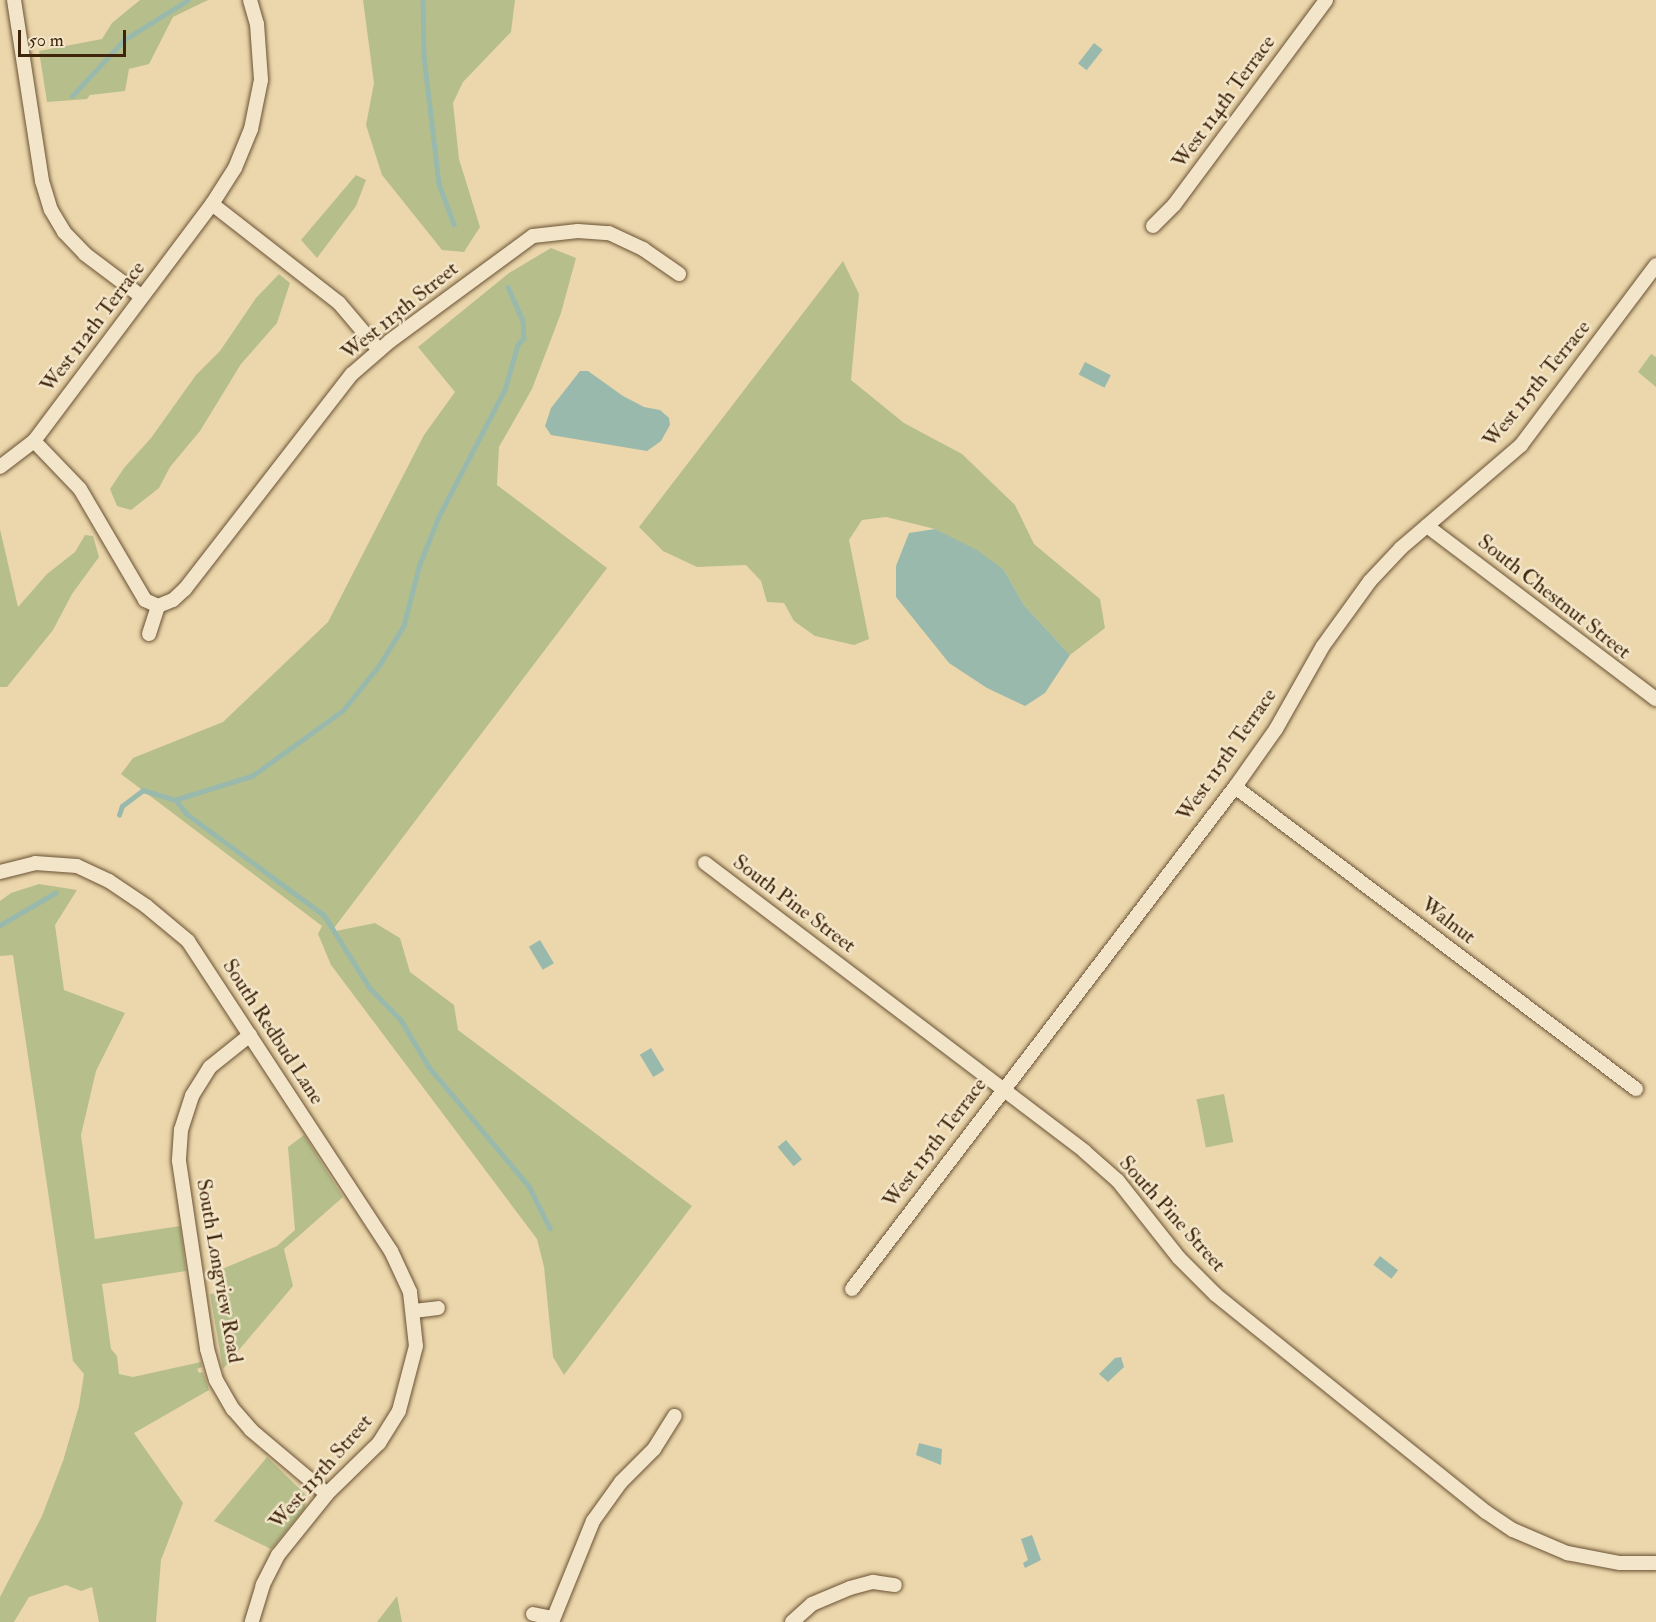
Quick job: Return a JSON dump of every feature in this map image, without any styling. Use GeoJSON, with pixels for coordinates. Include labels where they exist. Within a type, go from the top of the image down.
{"type":"FeatureCollection","features":[{"type":"Feature","properties":{"kind":"street"},"geometry":{"type":"LineString","coordinates":[[14,0],[42,181],[51,210],[64,232],[85,254],[142,297]]}},
{"type":"Feature","properties":{"kind":"street","name":"West 112th Terrace"},"geometry":{"type":"LineString","coordinates":[[0,467],[34,441],[212,204],[235,168],[251,129],[261,80],[257,24],[250,0]]}},
{"type":"Feature","properties":{"kind":"street","name":"West 114th Terrace"},"geometry":{"type":"LineString","coordinates":[[1153,226],[1174,205],[1326,0]]}},
{"type":"Feature","properties":{"kind":"street"},"geometry":{"type":"LineString","coordinates":[[212,204],[296,267],[339,303],[379,350]]}},
{"type":"Feature","properties":{"kind":"street","name":"West 113th Street"},"geometry":{"type":"LineString","coordinates":[[158,606],[173,600],[185,589],[352,374],[379,350],[532,236],[578,231],[609,233],[643,249],[679,274]]}},
{"type":"Feature","properties":{"kind":"street","name":"West 115th Terrace"},"geometry":{"type":"LineString","coordinates":[[852,1289],[1003,1088],[1235,787],[1276,729],[1344,615],[1378,572],[1427,526],[1521,445],[1656,265]]}},
{"type":"Feature","properties":{"kind":"street"},"geometry":{"type":"LineString","coordinates":[[34,441],[80,489],[146,600],[158,606],[149,634]]}},
{"type":"Feature","properties":{"kind":"street","name":"South Chestnut Street"},"geometry":{"type":"LineString","coordinates":[[1427,526],[1656,699]]}},
{"type":"Feature","properties":{"kind":"street","name":"Walnut"},"geometry":{"type":"LineString","coordinates":[[1235,787],[1636,1089]]}},
{"type":"Feature","properties":{"kind":"street","name":"South Redbud Lane"},"geometry":{"type":"LineString","coordinates":[[0,872],[35,863],[77,866],[109,881],[164,917],[188,941],[391,1251],[414,1311]]}},
{"type":"Feature","properties":{"kind":"street","name":"South Pine Street"},"geometry":{"type":"LineString","coordinates":[[705,863],[1003,1088],[1118,1180],[1179,1258],[1216,1295],[1486,1512],[1513,1530],[1567,1553],[1620,1563],[1656,1563]]}},
{"type":"Feature","properties":{"kind":"street","name":"South Longview Road"},"geometry":{"type":"LineString","coordinates":[[250,1035],[210,1067],[192,1096],[181,1130],[179,1161],[207,1349],[216,1380],[233,1409],[251,1430],[327,1494]]}},
{"type":"Feature","properties":{"kind":"street"},"geometry":{"type":"LineString","coordinates":[[414,1311],[438,1308]]}},
{"type":"Feature","properties":{"kind":"street","name":"West 115th Street"},"geometry":{"type":"LineString","coordinates":[[252,1622],[263,1585],[278,1555],[327,1494],[379,1443],[399,1412],[416,1346],[414,1311]]}},
{"type":"Feature","properties":{"kind":"street"},"geometry":{"type":"LineString","coordinates":[[533,1614],[552,1620],[593,1521],[621,1482],[654,1449],[675,1416]]}},
{"type":"Feature","properties":{"kind":"street"},"geometry":{"type":"LineString","coordinates":[[792,1622],[812,1604],[850,1588],[873,1582],[895,1585]]}},
{"type":"Feature","properties":{"kind":"green space"},"geometry":{"type":"Polygon","coordinates":[[[140,0],[208,0],[173,17],[149,64],[129,69],[125,91],[90,95],[87,99],[47,102],[39,51],[102,39],[112,23],[140,0]]]}},
{"type":"Feature","properties":{"kind":"green space"},"geometry":{"type":"Polygon","coordinates":[[[363,0],[515,0],[511,32],[463,82],[453,103],[459,159],[480,227],[464,252],[442,250],[382,175],[366,125],[374,83],[363,0]]]}},
{"type":"Feature","properties":{"kind":"green space"},"geometry":{"type":"Polygon","coordinates":[[[356,175],[366,180],[356,206],[317,258],[301,240],[356,175]]]}},
{"type":"Feature","properties":{"kind":"green space"},"geometry":{"type":"Polygon","coordinates":[[[551,248],[576,258],[561,313],[532,389],[499,447],[497,485],[607,568],[331,932],[375,923],[400,938],[410,972],[454,1005],[458,1030],[692,1206],[564,1375],[553,1357],[544,1267],[537,1239],[331,965],[318,934],[322,926],[121,774],[133,758],[223,722],[328,622],[424,435],[455,392],[418,347],[509,273],[551,248]]]}},
{"type":"Feature","properties":{"kind":"green space"},"geometry":{"type":"Polygon","coordinates":[[[843,261],[859,294],[851,380],[904,423],[962,454],[1015,505],[1034,544],[1100,599],[1105,628],[1070,655],[1024,605],[1004,570],[935,529],[886,517],[862,520],[849,540],[869,639],[854,645],[815,636],[794,621],[784,603],[767,602],[761,581],[746,565],[697,567],[663,551],[639,527],[843,261]]]}},
{"type":"Feature","properties":{"kind":"green space"},"geometry":{"type":"Polygon","coordinates":[[[279,274],[290,283],[277,323],[241,364],[200,431],[170,467],[159,488],[131,510],[117,506],[110,489],[124,468],[151,438],[196,375],[220,351],[256,298],[279,274]]]}},
{"type":"Feature","properties":{"kind":"green space"},"geometry":{"type":"Polygon","coordinates":[[[1651,354],[1656,357],[1656,387],[1638,372],[1651,354]]]}},
{"type":"Feature","properties":{"kind":"green space"},"geometry":{"type":"Polygon","coordinates":[[[0,529],[18,607],[47,574],[75,552],[85,535],[93,536],[99,557],[72,594],[53,630],[7,687],[0,687],[0,529]]]}},
{"type":"Feature","properties":{"kind":"green space"},"geometry":{"type":"Polygon","coordinates":[[[39,884],[77,890],[55,925],[64,990],[125,1013],[96,1071],[81,1135],[95,1239],[180,1226],[186,1271],[102,1284],[111,1349],[117,1356],[119,1374],[133,1377],[201,1362],[202,1367],[197,1369],[199,1373],[203,1372],[209,1390],[134,1433],[183,1503],[161,1560],[156,1622],[99,1622],[92,1587],[81,1591],[66,1585],[29,1597],[14,1622],[0,1622],[0,1597],[42,1516],[63,1461],[79,1406],[84,1374],[73,1361],[13,955],[0,956],[0,901],[11,893],[39,884]]]}},
{"type":"Feature","properties":{"kind":"green space"},"geometry":{"type":"Polygon","coordinates":[[[1224,1094],[1233,1142],[1206,1147],[1197,1099],[1224,1094]]]}},
{"type":"Feature","properties":{"kind":"green space"},"geometry":{"type":"Polygon","coordinates":[[[304,1135],[343,1197],[284,1249],[293,1286],[223,1369],[210,1294],[218,1293],[215,1272],[277,1246],[295,1230],[288,1147],[304,1135]]]}},
{"type":"Feature","properties":{"kind":"green space"},"geometry":{"type":"Polygon","coordinates":[[[267,1457],[307,1496],[305,1508],[271,1549],[214,1521],[267,1457]]]}},
{"type":"Feature","properties":{"kind":"green space"},"geometry":{"type":"Polygon","coordinates":[[[397,1596],[402,1622],[377,1622],[397,1596]]]}},
{"type":"Feature","properties":{"kind":"shaded area"},"geometry":{"type":"Polygon","coordinates":[[[1094,43],[1103,50],[1087,70],[1078,63],[1094,43]]]}},
{"type":"Feature","properties":{"kind":"shaded area"},"geometry":{"type":"Polygon","coordinates":[[[1085,362],[1111,375],[1104,388],[1079,374],[1085,362]]]}},
{"type":"Feature","properties":{"kind":"shaded area"},"geometry":{"type":"Polygon","coordinates":[[[580,371],[588,371],[623,396],[644,407],[660,410],[669,418],[670,425],[661,441],[647,451],[551,435],[545,426],[551,408],[580,371]]]}},
{"type":"Feature","properties":{"kind":"shaded area"},"geometry":{"type":"Polygon","coordinates":[[[935,529],[977,550],[1004,570],[1024,605],[1070,655],[1045,693],[1025,706],[987,688],[949,663],[896,597],[896,566],[909,533],[935,529]]]}},
{"type":"Feature","properties":{"kind":"shaded area"},"geometry":{"type":"Polygon","coordinates":[[[540,940],[554,963],[543,970],[529,947],[540,940]]]}},
{"type":"Feature","properties":{"kind":"shaded area"},"geometry":{"type":"Polygon","coordinates":[[[651,1048],[664,1070],[653,1077],[640,1055],[651,1048]]]}},
{"type":"Feature","properties":{"kind":"shaded area"},"geometry":{"type":"Polygon","coordinates":[[[786,1140],[802,1159],[794,1166],[778,1147],[786,1140]]]}},
{"type":"Feature","properties":{"kind":"shaded area"},"geometry":{"type":"Polygon","coordinates":[[[1380,1256],[1398,1270],[1391,1279],[1373,1265],[1380,1256]]]}},
{"type":"Feature","properties":{"kind":"shaded area"},"geometry":{"type":"Polygon","coordinates":[[[1121,1357],[1124,1367],[1108,1382],[1099,1374],[1115,1358],[1121,1357]]]}},
{"type":"Feature","properties":{"kind":"shaded area"},"geometry":{"type":"Polygon","coordinates":[[[919,1443],[942,1449],[941,1465],[916,1455],[919,1443]]]}},
{"type":"Feature","properties":{"kind":"shaded area"},"geometry":{"type":"Polygon","coordinates":[[[1032,1535],[1041,1560],[1025,1568],[1023,1563],[1028,1560],[1021,1539],[1032,1535]]]}},
{"type":"Feature","properties":{"kind":"waterway"},"geometry":{"type":"LineString","coordinates":[[72,96],[124,40],[188,0]]}},
{"type":"Feature","properties":{"kind":"waterway"},"geometry":{"type":"LineString","coordinates":[[423,0],[424,56],[439,184],[454,224]]}},
{"type":"Feature","properties":{"kind":"waterway"},"geometry":{"type":"LineString","coordinates":[[508,287],[523,320],[524,338],[518,345],[505,390],[439,517],[420,564],[404,626],[380,665],[343,711],[253,776],[176,800],[187,814],[324,915],[370,988],[401,1020],[429,1067],[529,1186],[550,1228]]}},
{"type":"Feature","properties":{"kind":"waterway"},"geometry":{"type":"LineString","coordinates":[[119,815],[122,806],[143,790],[176,800]]}},
{"type":"Feature","properties":{"kind":"waterway"},"geometry":{"type":"LineString","coordinates":[[0,925],[55,893]]}}]}
